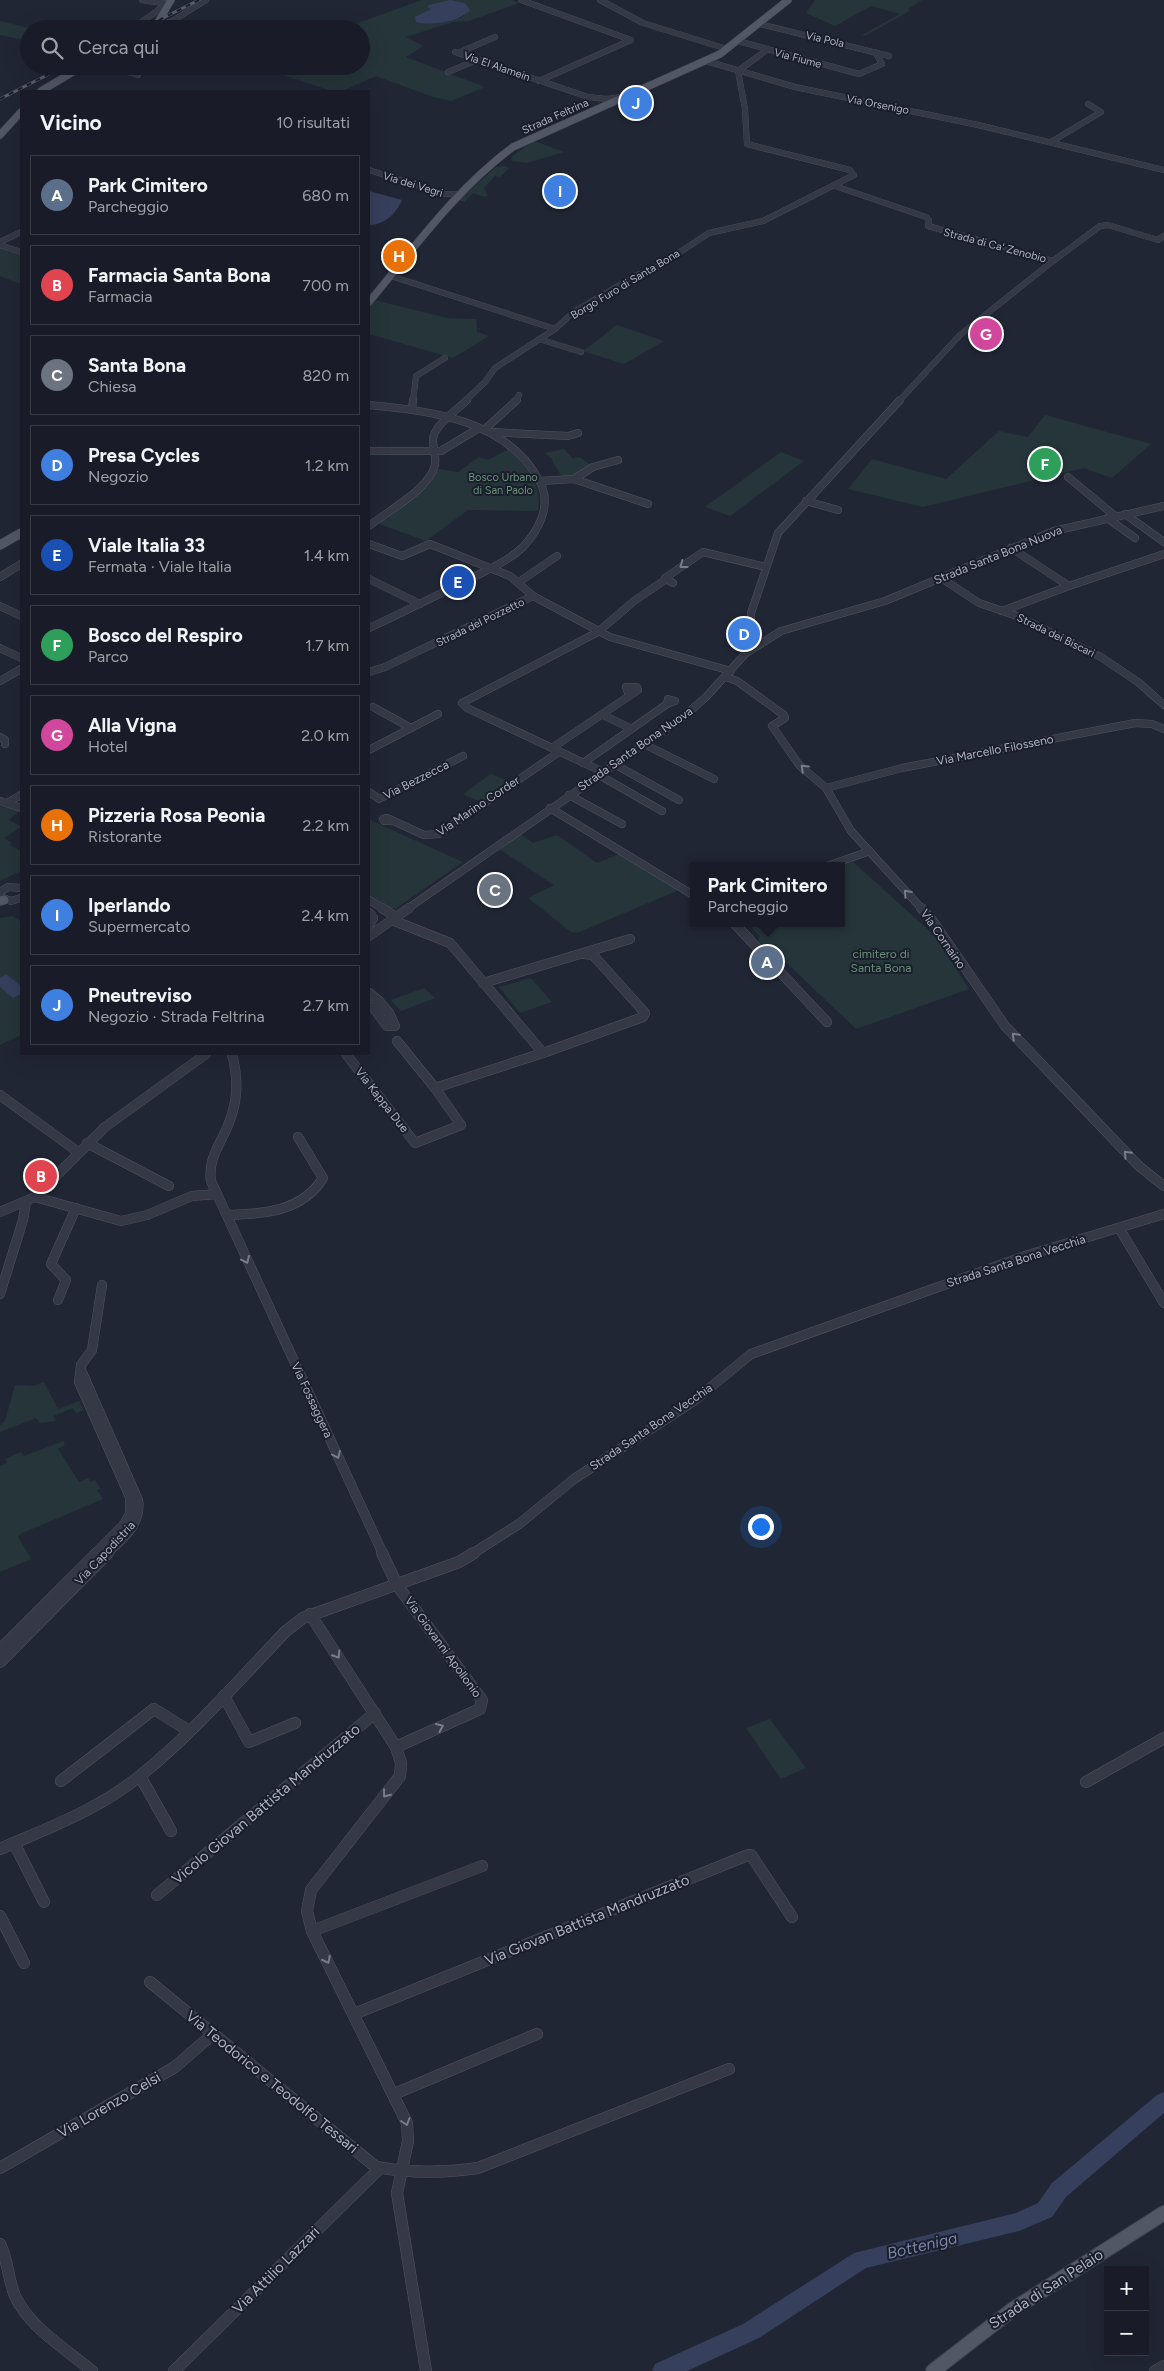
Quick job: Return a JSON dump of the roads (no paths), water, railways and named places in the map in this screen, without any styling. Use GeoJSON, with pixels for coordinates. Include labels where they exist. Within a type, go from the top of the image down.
{"type":"FeatureCollection","features":[{"type":"Feature","properties":{"kind":"main road","name":"Strada Feltrina"},"geometry":{"type":"LineString","coordinates":[[370,301],[458,194],[494,160],[513,147],[706,61],[738,41],[788,0]]}},
{"type":"Feature","properties":{"kind":"main road"},"geometry":{"type":"LineString","coordinates":[[159,20],[168,3]]}},
{"type":"Feature","properties":{"kind":"main road"},"geometry":{"type":"LineString","coordinates":[[43,90],[68,75]]}},
{"type":"Feature","properties":{"kind":"main road"},"geometry":{"type":"LineString","coordinates":[[0,135],[20,113]]}},
{"type":"Feature","properties":{"kind":"main road"},"geometry":{"type":"LineString","coordinates":[[0,545],[20,534]]}},
{"type":"Feature","properties":{"kind":"main road","name":"Strada di San Pelaio"},"geometry":{"type":"LineString","coordinates":[[933,2371],[1012,2310],[1164,2213]]}},
{"type":"Feature","properties":{"kind":"street"},"geometry":{"type":"LineString","coordinates":[[142,0],[168,3]]}},
{"type":"Feature","properties":{"kind":"street"},"geometry":{"type":"LineString","coordinates":[[173,20],[181,13],[206,0]]}},
{"type":"Feature","properties":{"kind":"street","name":"Via El Alamein"},"geometry":{"type":"LineString","coordinates":[[521,0],[632,40],[538,81]]}},
{"type":"Feature","properties":{"kind":"street"},"geometry":{"type":"LineString","coordinates":[[600,0],[644,23],[727,49]]}},
{"type":"Feature","properties":{"kind":"street"},"geometry":{"type":"LineString","coordinates":[[143,20],[156,14],[168,3]]}},
{"type":"Feature","properties":{"kind":"street","name":"Via Pola"},"geometry":{"type":"LineString","coordinates":[[760,24],[889,56]]}},
{"type":"Feature","properties":{"kind":"street","name":"Via El Alamein"},"geometry":{"type":"LineString","coordinates":[[495,38],[456,52],[592,99],[627,96]]}},
{"type":"Feature","properties":{"kind":"street","name":"Via Fiume"},"geometry":{"type":"LineString","coordinates":[[738,41],[859,74],[882,64],[874,52]]}},
{"type":"Feature","properties":{"kind":"street"},"geometry":{"type":"LineString","coordinates":[[768,49],[738,71],[745,109],[747,144],[853,172],[854,174],[835,186]]}},
{"type":"Feature","properties":{"kind":"street"},"geometry":{"type":"LineString","coordinates":[[448,72],[477,60]]}},
{"type":"Feature","properties":{"kind":"street","name":"Via Orsenigo"},"geometry":{"type":"LineString","coordinates":[[706,61],[812,91],[897,107],[1052,142],[1164,170]]}},
{"type":"Feature","properties":{"kind":"street"},"geometry":{"type":"LineString","coordinates":[[588,114],[592,99],[606,106]]}},
{"type":"Feature","properties":{"kind":"street"},"geometry":{"type":"LineString","coordinates":[[1052,142],[1101,112],[1088,104]]}},
{"type":"Feature","properties":{"kind":"street","name":"Via dei Vegri"},"geometry":{"type":"LineString","coordinates":[[370,170],[445,194],[458,194]]}},
{"type":"Feature","properties":{"kind":"street","name":"Strada di Ca' Zenobio"},"geometry":{"type":"LineString","coordinates":[[835,186],[926,217],[929,220],[928,226],[1053,261]]}},
{"type":"Feature","properties":{"kind":"street","name":"Borgo Furo di Santa Bona"},"geometry":{"type":"LineString","coordinates":[[370,525],[430,477],[436,464],[433,435],[448,417],[485,382],[495,368],[555,329],[575,311],[637,275],[651,271],[709,233],[763,221],[835,186]]}},
{"type":"Feature","properties":{"kind":"street"},"geometry":{"type":"LineString","coordinates":[[1053,261],[1100,226],[1108,225],[1161,241],[1164,236]]}},
{"type":"Feature","properties":{"kind":"street"},"geometry":{"type":"LineString","coordinates":[[0,244],[20,233]]}},
{"type":"Feature","properties":{"kind":"street"},"geometry":{"type":"LineString","coordinates":[[0,244],[20,252]]}},
{"type":"Feature","properties":{"kind":"street"},"geometry":{"type":"LineString","coordinates":[[14,250],[20,247]]}},
{"type":"Feature","properties":{"kind":"street","name":"Strada di Ca' Zenobio"},"geometry":{"type":"LineString","coordinates":[[754,646],[750,633],[751,613],[778,533],[960,335],[1053,261]]}},
{"type":"Feature","properties":{"kind":"street"},"geometry":{"type":"LineString","coordinates":[[390,276],[555,329]]}},
{"type":"Feature","properties":{"kind":"street"},"geometry":{"type":"LineString","coordinates":[[539,339],[581,352]]}},
{"type":"Feature","properties":{"kind":"street"},"geometry":{"type":"LineString","coordinates":[[412,409],[416,376],[445,358]]}},
{"type":"Feature","properties":{"kind":"street"},"geometry":{"type":"LineString","coordinates":[[370,451],[434,452],[446,450],[484,430],[518,400],[519,395]]}},
{"type":"Feature","properties":{"kind":"street"},"geometry":{"type":"LineString","coordinates":[[370,405],[412,409],[448,417],[484,430],[523,456],[540,481],[544,507],[539,526],[522,547],[487,570],[370,628]]}},
{"type":"Feature","properties":{"kind":"street"},"geometry":{"type":"LineString","coordinates":[[546,434],[548,426]]}},
{"type":"Feature","properties":{"kind":"street"},"geometry":{"type":"LineString","coordinates":[[484,430],[568,436],[578,433]]}},
{"type":"Feature","properties":{"kind":"street"},"geometry":{"type":"LineString","coordinates":[[574,479],[593,467],[618,460]]}},
{"type":"Feature","properties":{"kind":"street"},"geometry":{"type":"LineString","coordinates":[[1068,477],[1135,538]]}},
{"type":"Feature","properties":{"kind":"street"},"geometry":{"type":"LineString","coordinates":[[540,481],[574,479],[648,504]]}},
{"type":"Feature","properties":{"kind":"street"},"geometry":{"type":"LineString","coordinates":[[806,501],[838,510]]}},
{"type":"Feature","properties":{"kind":"street","name":"Strada Santa Bona Nuova"},"geometry":{"type":"LineString","coordinates":[[370,935],[698,705],[754,646],[793,626],[885,602],[1054,531],[1164,506]]}},
{"type":"Feature","properties":{"kind":"street"},"geometry":{"type":"LineString","coordinates":[[1125,514],[1164,542]]}},
{"type":"Feature","properties":{"kind":"street"},"geometry":{"type":"LineString","coordinates":[[370,544],[402,556],[429,544],[518,582],[533,596]]}},
{"type":"Feature","properties":{"kind":"street"},"geometry":{"type":"LineString","coordinates":[[1011,548],[1069,586]]}},
{"type":"Feature","properties":{"kind":"street"},"geometry":{"type":"LineString","coordinates":[[662,812],[583,763],[467,708],[462,703],[598,632],[634,601],[665,580],[697,554],[712,554],[766,567]]}},
{"type":"Feature","properties":{"kind":"street"},"geometry":{"type":"LineString","coordinates":[[1002,611],[1164,554]]}},
{"type":"Feature","properties":{"kind":"street"},"geometry":{"type":"LineString","coordinates":[[518,582],[526,579],[557,556]]}},
{"type":"Feature","properties":{"kind":"street"},"geometry":{"type":"LineString","coordinates":[[0,577],[20,565]]}},
{"type":"Feature","properties":{"kind":"street"},"geometry":{"type":"LineString","coordinates":[[11,570],[20,574]]}},
{"type":"Feature","properties":{"kind":"street","name":"Strada dei Biscari"},"geometry":{"type":"LineString","coordinates":[[941,578],[979,603],[1018,616],[1101,657],[1138,682],[1164,705]]}},
{"type":"Feature","properties":{"kind":"street"},"geometry":{"type":"LineString","coordinates":[[370,579],[420,604]]}},
{"type":"Feature","properties":{"kind":"street"},"geometry":{"type":"LineString","coordinates":[[665,580],[673,583]]}},
{"type":"Feature","properties":{"kind":"street","name":"Strada del Pozzetto"},"geometry":{"type":"LineString","coordinates":[[370,672],[385,667],[533,596],[598,632],[729,674]]}},
{"type":"Feature","properties":{"kind":"street"},"geometry":{"type":"LineString","coordinates":[[0,606],[20,616]]}},
{"type":"Feature","properties":{"kind":"street"},"geometry":{"type":"LineString","coordinates":[[0,648],[20,658]]}},
{"type":"Feature","properties":{"kind":"street"},"geometry":{"type":"LineString","coordinates":[[0,681],[20,670]]}},
{"type":"Feature","properties":{"kind":"street","name":"Via Cornaino"},"geometry":{"type":"LineString","coordinates":[[729,674],[784,715],[785,718],[772,726],[800,766],[826,788],[851,831],[932,920],[1005,1026],[1139,1166],[1164,1186]]}},
{"type":"Feature","properties":{"kind":"street","name":"Via Marino Corder"},"geometry":{"type":"LineString","coordinates":[[393,821],[428,836],[439,834],[629,696]]}},
{"type":"Feature","properties":{"kind":"street"},"geometry":{"type":"LineString","coordinates":[[583,763],[667,704]]}},
{"type":"Feature","properties":{"kind":"street"},"geometry":{"type":"LineString","coordinates":[[373,706],[411,728]]}},
{"type":"Feature","properties":{"kind":"street"},"geometry":{"type":"LineString","coordinates":[[371,747],[438,714]]}},
{"type":"Feature","properties":{"kind":"street"},"geometry":{"type":"LineString","coordinates":[[605,716],[630,728]]}},
{"type":"Feature","properties":{"kind":"street","name":"Via Marcello Filosseno"},"geometry":{"type":"LineString","coordinates":[[826,788],[902,768],[1135,723],[1152,724],[1164,729]]}},
{"type":"Feature","properties":{"kind":"street"},"geometry":{"type":"LineString","coordinates":[[644,744],[714,779]]}},
{"type":"Feature","properties":{"kind":"street","name":"Via Bezzecca"},"geometry":{"type":"LineString","coordinates":[[370,793],[379,799],[463,756]]}},
{"type":"Feature","properties":{"kind":"street"},"geometry":{"type":"LineString","coordinates":[[614,764],[680,800]]}},
{"type":"Feature","properties":{"kind":"street"},"geometry":{"type":"LineString","coordinates":[[4,802],[20,795]]}},
{"type":"Feature","properties":{"kind":"street"},"geometry":{"type":"LineString","coordinates":[[569,796],[622,824]]}},
{"type":"Feature","properties":{"kind":"street"},"geometry":{"type":"LineString","coordinates":[[4,802],[20,808]]}},
{"type":"Feature","properties":{"kind":"street"},"geometry":{"type":"LineString","coordinates":[[550,808],[690,892]]}},
{"type":"Feature","properties":{"kind":"street"},"geometry":{"type":"LineString","coordinates":[[839,862],[870,852]]}},
{"type":"Feature","properties":{"kind":"street"},"geometry":{"type":"LineString","coordinates":[[9,899],[11,887],[20,882]]}},
{"type":"Feature","properties":{"kind":"street"},"geometry":{"type":"LineString","coordinates":[[11,887],[20,888]]}},
{"type":"Feature","properties":{"kind":"street"},"geometry":{"type":"LineString","coordinates":[[370,902],[394,918],[450,943],[543,1053]]}},
{"type":"Feature","properties":{"kind":"street"},"geometry":{"type":"LineString","coordinates":[[738,927],[827,1022]]}},
{"type":"Feature","properties":{"kind":"street"},"geometry":{"type":"LineString","coordinates":[[483,983],[630,939]]}},
{"type":"Feature","properties":{"kind":"street"},"geometry":{"type":"LineString","coordinates":[[397,1041],[435,1088],[543,1053],[643,1017],[645,1012],[593,955],[584,954]]}},
{"type":"Feature","properties":{"kind":"street"},"geometry":{"type":"LineString","coordinates":[[370,995],[379,1001]]}},
{"type":"Feature","properties":{"kind":"street"},"geometry":{"type":"LineString","coordinates":[[0,1212],[30,1199],[87,1144],[147,1095],[205,1055]]}},
{"type":"Feature","properties":{"kind":"street","name":"Via Fossaggera"},"geometry":{"type":"LineString","coordinates":[[232,1055],[238,1077],[238,1091],[229,1122],[209,1166],[211,1181],[398,1585]]}},
{"type":"Feature","properties":{"kind":"street","name":"Via Kappa Due"},"geometry":{"type":"LineString","coordinates":[[347,1055],[415,1143],[461,1125],[435,1088]]}},
{"type":"Feature","properties":{"kind":"street"},"geometry":{"type":"LineString","coordinates":[[0,1095],[78,1152]]}},
{"type":"Feature","properties":{"kind":"street"},"geometry":{"type":"LineString","coordinates":[[227,1216],[275,1211],[304,1199],[320,1186],[323,1178],[298,1137]]}},
{"type":"Feature","properties":{"kind":"street"},"geometry":{"type":"LineString","coordinates":[[87,1144],[169,1186]]}},
{"type":"Feature","properties":{"kind":"street"},"geometry":{"type":"LineString","coordinates":[[30,1199],[76,1208],[112,1220],[128,1221],[192,1196],[217,1194]]}},
{"type":"Feature","properties":{"kind":"street"},"geometry":{"type":"LineString","coordinates":[[0,1294],[30,1199]]}},
{"type":"Feature","properties":{"kind":"street"},"geometry":{"type":"LineString","coordinates":[[58,1300],[66,1280],[51,1264],[76,1208]]}},
{"type":"Feature","properties":{"kind":"street","name":"Strada Santa Bona Vecchia"},"geometry":{"type":"LineString","coordinates":[[0,1849],[89,1808],[140,1776],[190,1731],[286,1631],[310,1614],[398,1585],[459,1562],[519,1524],[574,1479],[695,1400],[751,1354],[1017,1259],[1164,1214]]}},
{"type":"Feature","properties":{"kind":"street"},"geometry":{"type":"LineString","coordinates":[[1119,1228],[1164,1304]]}},
{"type":"Feature","properties":{"kind":"street"},"geometry":{"type":"LineString","coordinates":[[80,1368],[92,1350],[102,1285]]}},
{"type":"Feature","properties":{"kind":"street","name":"Via Capodistria"},"geometry":{"type":"LineString","coordinates":[[0,1650],[120,1528],[130,1514],[130,1497],[79,1382],[80,1368]]}},
{"type":"Feature","properties":{"kind":"street","name":"Via Capodistria"},"geometry":{"type":"LineString","coordinates":[[0,1662],[128,1532],[138,1517],[140,1506],[137,1495],[80,1368]]}},
{"type":"Feature","properties":{"kind":"street","name":"Via Giovanni Apollonio"},"geometry":{"type":"LineString","coordinates":[[396,1747],[480,1709],[482,1700],[398,1585]]}},
{"type":"Feature","properties":{"kind":"street"},"geometry":{"type":"LineString","coordinates":[[310,1614],[396,1747],[402,1763],[400,1776],[311,1890],[306,1904],[306,1918],[407,2123],[409,2136],[399,2171],[398,2201],[426,2371]]}},
{"type":"Feature","properties":{"kind":"street"},"geometry":{"type":"LineString","coordinates":[[224,1696],[249,1742],[295,1724]]}},
{"type":"Feature","properties":{"kind":"street"},"geometry":{"type":"LineString","coordinates":[[61,1781],[154,1709],[190,1731]]}},
{"type":"Feature","properties":{"kind":"street","name":"Vicolo Giovan Battista Mandruzzato"},"geometry":{"type":"LineString","coordinates":[[156,1895],[375,1713]]}},
{"type":"Feature","properties":{"kind":"street"},"geometry":{"type":"LineString","coordinates":[[1086,1782],[1164,1738]]}},
{"type":"Feature","properties":{"kind":"street"},"geometry":{"type":"LineString","coordinates":[[140,1776],[171,1831]]}},
{"type":"Feature","properties":{"kind":"street"},"geometry":{"type":"LineString","coordinates":[[14,1843],[44,1902]]}},
{"type":"Feature","properties":{"kind":"street","name":"Via Giovan Battista Mandruzzato"},"geometry":{"type":"LineString","coordinates":[[354,2014],[748,1855],[751,1855],[792,1917]]}},
{"type":"Feature","properties":{"kind":"street"},"geometry":{"type":"LineString","coordinates":[[312,1931],[482,1866]]}},
{"type":"Feature","properties":{"kind":"street"},"geometry":{"type":"LineString","coordinates":[[0,1916],[24,1963]]}},
{"type":"Feature","properties":{"kind":"street","name":"Via Teodorico e Teodolfo Tessari"},"geometry":{"type":"LineString","coordinates":[[150,1982],[379,2169]]}},
{"type":"Feature","properties":{"kind":"street","name":"Via Lorenzo Celsi"},"geometry":{"type":"LineString","coordinates":[[0,2168],[175,2067],[213,2034]]}},
{"type":"Feature","properties":{"kind":"street"},"geometry":{"type":"LineString","coordinates":[[394,2094],[537,2034]]}},
{"type":"Feature","properties":{"kind":"street"},"geometry":{"type":"LineString","coordinates":[[379,2169],[448,2172],[478,2168],[729,2069]]}},
{"type":"Feature","properties":{"kind":"street","name":"Via Attilio Lazzari"},"geometry":{"type":"LineString","coordinates":[[174,2371],[379,2169]]}},
{"type":"Feature","properties":{"kind":"street"},"geometry":{"type":"LineString","coordinates":[[0,2243],[11,2284],[20,2305],[32,2319],[92,2371]]}},
{"type":"Feature","properties":{"kind":"street"},"geometry":{"type":"LineString","coordinates":[[1155,2371],[1164,2366]]}},
{"type":"Feature","properties":{"kind":"water"},"geometry":{"type":"Polygon","coordinates":[[[450,0],[465,3],[470,10],[459,18],[444,22],[429,24],[416,22],[415,17],[431,9],[427,7],[429,5],[450,0]]]}},
{"type":"Feature","properties":{"kind":"water"},"geometry":{"type":"Polygon","coordinates":[[[370,191],[402,200],[389,218],[370,225],[370,191]]]}},
{"type":"Feature","properties":{"kind":"water"},"geometry":{"type":"Polygon","coordinates":[[[6,974],[20,985],[20,994],[13,998],[0,987],[0,978],[6,974]]]}},
{"type":"Feature","properties":{"kind":"waterway","name":"Botteniga"},"geometry":{"type":"LineString","coordinates":[[663,2371],[751,2331],[861,2260],[1019,2222],[1045,2210],[1059,2190],[1164,2101]]}},
{"type":"Feature","properties":{"kind":"railway"},"geometry":{"type":"LineString","coordinates":[[159,20],[199,0]]}},
{"type":"Feature","properties":{"kind":"railway"},"geometry":{"type":"LineString","coordinates":[[0,99],[47,75]]}},
{"type":"Feature","properties":{"kind":"place","name":"Pneutreviso"},"geometry":{"type":"Point","coordinates":[636,103]}},
{"type":"Feature","properties":{"kind":"place","name":"Iperlando"},"geometry":{"type":"Point","coordinates":[560,191]}},
{"type":"Feature","properties":{"kind":"place","name":"Pizzeria Rosa Peonia"},"geometry":{"type":"Point","coordinates":[399,256]}},
{"type":"Feature","properties":{"kind":"place","name":"Alla Vigna"},"geometry":{"type":"Point","coordinates":[986,334]}},
{"type":"Feature","properties":{"kind":"place","name":"Bosco del Respiro"},"geometry":{"type":"Point","coordinates":[1045,464]}},
{"type":"Feature","properties":{"kind":"place","name":"Viale Italia 33"},"geometry":{"type":"Point","coordinates":[458,582]}},
{"type":"Feature","properties":{"kind":"place","name":"Presa Cycles"},"geometry":{"type":"Point","coordinates":[744,634]}},
{"type":"Feature","properties":{"kind":"place","name":"Santa Bona"},"geometry":{"type":"Point","coordinates":[495,890]}},
{"type":"Feature","properties":{"kind":"place","name":"Park Cimitero"},"geometry":{"type":"Point","coordinates":[767,962]}},
{"type":"Feature","properties":{"kind":"place","name":"Farmacia Santa Bona"},"geometry":{"type":"Point","coordinates":[41,1176]}},
{"type":"Feature","properties":{"kind":"park label","name":"Bosco Urbano di San Paolo"},"geometry":{"type":"Point","coordinates":[503,483]}},
{"type":"Feature","properties":{"kind":"park label","name":"cimitero di Santa Bona"},"geometry":{"type":"Point","coordinates":[881,961]}}]}
